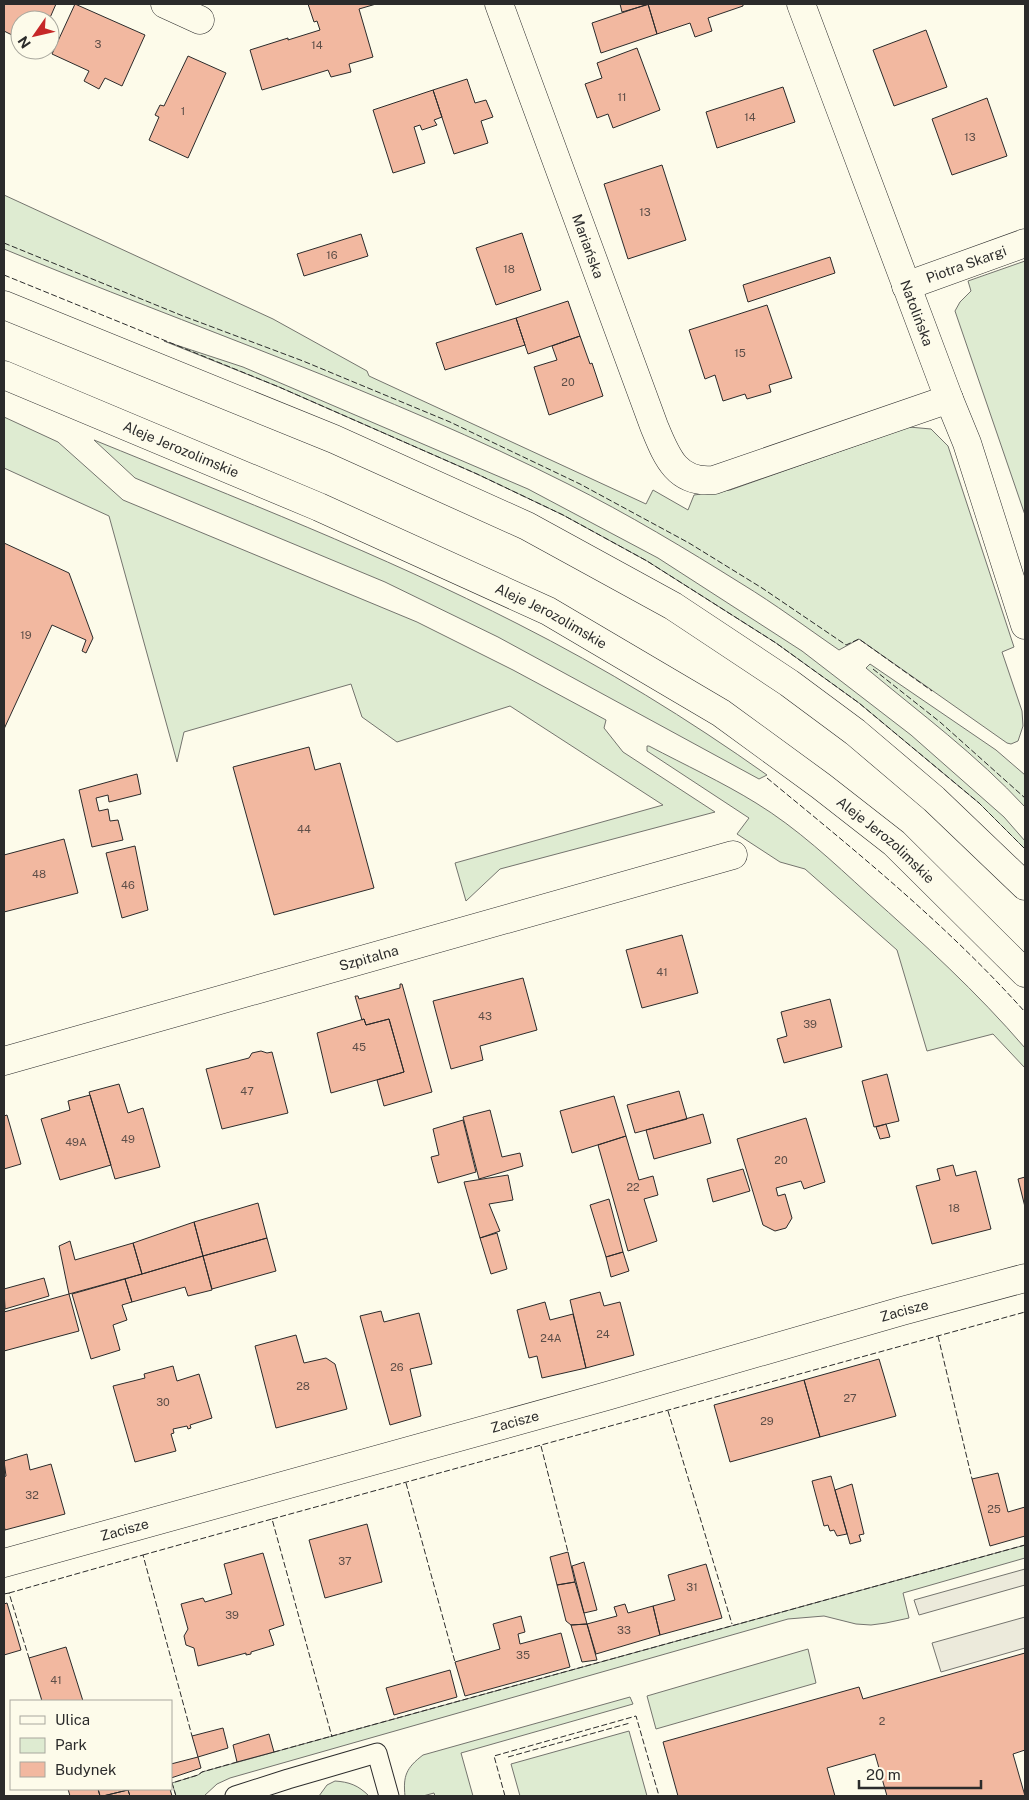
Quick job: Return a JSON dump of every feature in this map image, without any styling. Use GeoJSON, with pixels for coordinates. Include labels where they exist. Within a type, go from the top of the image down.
{"type":"FeatureCollection","features":[{"type":"Feature","properties":{"kind":"street"},"geometry":{"type":"LineString","coordinates":[[164,4],[200,20]]}},
{"type":"Feature","properties":{"kind":"street","name":"Mariańska"},"geometry":{"type":"LineString","coordinates":[[499,4],[654,426],[667,456],[677,469],[702,482],[714,480],[949,399]]}},
{"type":"Feature","properties":{"kind":"street","name":"Natolińska"},"geometry":{"type":"LineString","coordinates":[[801,4],[906,286],[967,443],[1025,625]]}},
{"type":"Feature","properties":{"kind":"street","name":"Piotra Skargi"},"geometry":{"type":"LineString","coordinates":[[906,286],[1025,243]]}},
{"type":"Feature","properties":{"kind":"street"},"geometry":{"type":"LineString","coordinates":[[4,305],[334,439],[527,526],[673,606],[789,683],[855,732],[934,799],[1025,886]]}},
{"type":"Feature","properties":{"kind":"street","name":"Aleje Jerozolimskie"},"geometry":{"type":"LineString","coordinates":[[4,375],[319,507],[548,611],[721,713],[821,786],[894,843],[1025,973]]}},
{"type":"Feature","properties":{"kind":"street","name":"Szpitalna"},"geometry":{"type":"LineString","coordinates":[[4,1061],[733,855]]}},
{"type":"Feature","properties":{"kind":"street","name":"Zacisze"},"geometry":{"type":"LineString","coordinates":[[4,1563],[1025,1278]]}},
{"type":"Feature","properties":{"kind":"lane"},"geometry":{"type":"LineString","coordinates":[[235,1796],[377,1754],[389,1796]]}},
{"type":"Feature","properties":{"kind":"green space"},"geometry":{"type":"Polygon","coordinates":[[[4,195],[273,319],[367,371],[369,376],[646,504],[653,490],[688,510],[694,495],[730,490],[909,427],[931,429],[948,446],[1014,647],[1002,652],[1022,711],[1023,726],[1018,741],[1011,744],[1007,743],[859,639],[839,650],[767,600],[700,558],[568,484],[430,419],[4,249],[4,195]]]}},
{"type":"Feature","properties":{"kind":"green space"},"geometry":{"type":"Polygon","coordinates":[[[1025,261],[1025,515],[955,311],[960,302],[971,291],[968,281],[1025,261]]]}},
{"type":"Feature","properties":{"kind":"green space"},"geometry":{"type":"Polygon","coordinates":[[[164,341],[243,367],[528,489],[658,558],[802,651],[911,735],[1004,817],[1025,841],[1025,849],[979,803],[859,703],[776,643],[647,561],[563,515],[477,474],[279,387],[164,341]]]}},
{"type":"Feature","properties":{"kind":"green space"},"geometry":{"type":"Polygon","coordinates":[[[4,417],[58,442],[123,500],[417,622],[513,670],[606,720],[604,728],[623,752],[715,812],[500,869],[466,901],[455,863],[663,805],[510,706],[397,742],[362,717],[351,684],[184,732],[177,762],[109,516],[4,468],[4,417]]]}},
{"type":"Feature","properties":{"kind":"green space"},"geometry":{"type":"Polygon","coordinates":[[[94,440],[361,550],[466,598],[582,658],[646,695],[767,775],[759,779],[498,637],[385,582],[135,478],[94,440]]]}},
{"type":"Feature","properties":{"kind":"green space"},"geometry":{"type":"Polygon","coordinates":[[[870,664],[996,750],[1025,775],[1025,807],[968,752],[866,668],[870,664]]]}},
{"type":"Feature","properties":{"kind":"green space"},"geometry":{"type":"Polygon","coordinates":[[[647,746],[743,795],[786,823],[814,846],[929,949],[988,1007],[1025,1048],[1025,1068],[993,1034],[927,1051],[897,950],[805,869],[780,862],[737,834],[749,818],[647,751],[647,746]]]}},
{"type":"Feature","properties":{"kind":"green space"},"geometry":{"type":"Polygon","coordinates":[[[1025,1545],[1025,1558],[903,1593],[909,1618],[871,1625],[856,1624],[824,1616],[788,1619],[230,1778],[217,1784],[204,1796],[176,1796],[172,1783],[202,1772],[1025,1545]]]}},
{"type":"Feature","properties":{"kind":"green space"},"geometry":{"type":"Polygon","coordinates":[[[808,1649],[816,1683],[656,1729],[647,1696],[808,1649]]]}},
{"type":"Feature","properties":{"kind":"green space"},"geometry":{"type":"Polygon","coordinates":[[[630,1697],[633,1704],[461,1753],[473,1796],[435,1796],[434,1793],[423,1796],[405,1796],[405,1778],[409,1768],[423,1755],[630,1697]]]}},
{"type":"Feature","properties":{"kind":"green space"},"geometry":{"type":"Polygon","coordinates":[[[629,1731],[647,1796],[520,1796],[511,1764],[629,1731]]]}},
{"type":"Feature","properties":{"kind":"green space"},"geometry":{"type":"Polygon","coordinates":[[[335,1781],[353,1785],[369,1796],[319,1796],[327,1785],[335,1781]]]}},
{"type":"Feature","properties":{"kind":"shaded area"},"geometry":{"type":"Polygon","coordinates":[[[1025,1569],[1025,1585],[919,1615],[914,1600],[1025,1569]]]}},
{"type":"Feature","properties":{"kind":"shaded area"},"geometry":{"type":"Polygon","coordinates":[[[1025,1617],[1025,1648],[941,1672],[932,1643],[1025,1617]]]}},
{"type":"Feature","properties":{"kind":"building"},"geometry":{"type":"Polygon","coordinates":[[[4,4],[56,4],[53,10],[10,10],[10,34],[4,31],[4,4]]]}},
{"type":"Feature","properties":{"kind":"building"},"geometry":{"type":"Polygon","coordinates":[[[75,4],[145,35],[122,86],[105,78],[99,89],[84,81],[89,71],[60,58],[60,37],[75,4]]]}},
{"type":"Feature","properties":{"kind":"building"},"geometry":{"type":"Polygon","coordinates":[[[308,4],[376,4],[359,9],[373,57],[349,64],[351,72],[331,77],[328,70],[262,90],[250,50],[320,30],[317,21],[314,22],[308,4]]]}},
{"type":"Feature","properties":{"kind":"building"},"geometry":{"type":"Polygon","coordinates":[[[620,4],[650,4],[622,12],[620,4]]]}},
{"type":"Feature","properties":{"kind":"building"},"geometry":{"type":"Polygon","coordinates":[[[648,4],[657,34],[601,53],[592,23],[648,4]]]}},
{"type":"Feature","properties":{"kind":"building"},"geometry":{"type":"Polygon","coordinates":[[[648,4],[743,4],[743,6],[708,18],[712,31],[695,37],[690,23],[657,34],[648,4]]]}},
{"type":"Feature","properties":{"kind":"building"},"geometry":{"type":"Polygon","coordinates":[[[926,30],[947,87],[894,106],[873,50],[926,30]]]}},
{"type":"Feature","properties":{"kind":"building"},"geometry":{"type":"Polygon","coordinates":[[[637,48],[660,110],[613,128],[608,114],[597,118],[585,84],[602,78],[597,63],[637,48]]]}},
{"type":"Feature","properties":{"kind":"building"},"geometry":{"type":"Polygon","coordinates":[[[188,56],[226,73],[188,158],[149,140],[159,117],[155,115],[160,105],[164,106],[188,56]]]}},
{"type":"Feature","properties":{"kind":"building"},"geometry":{"type":"Polygon","coordinates":[[[467,79],[475,103],[486,100],[493,117],[481,121],[488,143],[454,154],[433,90],[467,79]]]}},
{"type":"Feature","properties":{"kind":"building"},"geometry":{"type":"Polygon","coordinates":[[[783,87],[795,122],[717,148],[706,112],[783,87]]]}},
{"type":"Feature","properties":{"kind":"building"},"geometry":{"type":"Polygon","coordinates":[[[433,90],[442,117],[434,120],[437,125],[422,130],[420,125],[414,127],[425,163],[393,173],[373,110],[433,90]]]}},
{"type":"Feature","properties":{"kind":"building"},"geometry":{"type":"Polygon","coordinates":[[[987,98],[1007,156],[952,175],[932,119],[987,98]]]}},
{"type":"Feature","properties":{"kind":"building"},"geometry":{"type":"Polygon","coordinates":[[[662,165],[686,240],[628,259],[604,184],[662,165]]]}},
{"type":"Feature","properties":{"kind":"building"},"geometry":{"type":"Polygon","coordinates":[[[522,233],[541,290],[496,305],[476,248],[522,233]]]}},
{"type":"Feature","properties":{"kind":"building"},"geometry":{"type":"Polygon","coordinates":[[[361,234],[368,256],[304,276],[297,254],[361,234]]]}},
{"type":"Feature","properties":{"kind":"building"},"geometry":{"type":"Polygon","coordinates":[[[830,257],[835,273],[748,302],[743,285],[830,257]]]}},
{"type":"Feature","properties":{"kind":"building"},"geometry":{"type":"Polygon","coordinates":[[[568,301],[580,336],[528,354],[516,318],[568,301]]]}},
{"type":"Feature","properties":{"kind":"building"},"geometry":{"type":"Polygon","coordinates":[[[767,305],[792,378],[769,385],[771,392],[747,399],[745,394],[723,401],[715,375],[705,379],[689,330],[767,305]]]}},
{"type":"Feature","properties":{"kind":"building"},"geometry":{"type":"Polygon","coordinates":[[[516,318],[525,345],[445,370],[436,343],[516,318]]]}},
{"type":"Feature","properties":{"kind":"building"},"geometry":{"type":"Polygon","coordinates":[[[580,336],[590,364],[592,363],[603,396],[549,415],[534,367],[557,360],[552,346],[580,336]]]}},
{"type":"Feature","properties":{"kind":"building"},"geometry":{"type":"Polygon","coordinates":[[[4,543],[69,573],[93,638],[86,653],[82,651],[86,640],[52,625],[4,729],[4,543]]]}},
{"type":"Feature","properties":{"kind":"building"},"geometry":{"type":"Polygon","coordinates":[[[309,747],[315,770],[340,763],[374,888],[274,915],[233,767],[309,747]]]}},
{"type":"Feature","properties":{"kind":"building"},"geometry":{"type":"Polygon","coordinates":[[[137,774],[141,794],[109,802],[108,795],[96,798],[99,811],[108,809],[110,821],[118,820],[123,840],[92,847],[79,790],[137,774]]]}},
{"type":"Feature","properties":{"kind":"building"},"geometry":{"type":"Polygon","coordinates":[[[64,839],[78,893],[4,912],[4,855],[64,839]]]}},
{"type":"Feature","properties":{"kind":"building"},"geometry":{"type":"Polygon","coordinates":[[[135,846],[148,910],[122,918],[106,853],[135,846]]]}},
{"type":"Feature","properties":{"kind":"building"},"geometry":{"type":"Polygon","coordinates":[[[682,935],[698,993],[642,1008],[626,950],[682,935]]]}},
{"type":"Feature","properties":{"kind":"building"},"geometry":{"type":"Polygon","coordinates":[[[523,978],[537,1030],[480,1046],[483,1060],[451,1069],[433,1001],[523,978]]]}},
{"type":"Feature","properties":{"kind":"building"},"geometry":{"type":"Polygon","coordinates":[[[400,984],[402,984],[432,1092],[384,1106],[377,1080],[404,1072],[389,1019],[366,1025],[364,1019],[362,1020],[355,996],[358,996],[359,999],[400,988],[400,984]]]}},
{"type":"Feature","properties":{"kind":"building"},"geometry":{"type":"Polygon","coordinates":[[[830,999],[842,1047],[784,1063],[777,1039],[787,1036],[781,1012],[830,999]]]}},
{"type":"Feature","properties":{"kind":"building"},"geometry":{"type":"Polygon","coordinates":[[[364,1019],[366,1025],[389,1019],[404,1072],[331,1093],[317,1033],[364,1019]]]}},
{"type":"Feature","properties":{"kind":"building"},"geometry":{"type":"Polygon","coordinates":[[[261,1051],[272,1052],[288,1113],[222,1129],[206,1069],[249,1058],[252,1053],[261,1051]]]}},
{"type":"Feature","properties":{"kind":"building"},"geometry":{"type":"Polygon","coordinates":[[[887,1074],[899,1121],[874,1127],[862,1081],[887,1074]]]}},
{"type":"Feature","properties":{"kind":"building"},"geometry":{"type":"Polygon","coordinates":[[[119,1084],[128,1113],[143,1108],[160,1167],[115,1179],[89,1092],[119,1084]]]}},
{"type":"Feature","properties":{"kind":"building"},"geometry":{"type":"Polygon","coordinates":[[[679,1091],[687,1119],[635,1133],[627,1105],[679,1091]]]}},
{"type":"Feature","properties":{"kind":"building"},"geometry":{"type":"Polygon","coordinates":[[[90,1095],[111,1165],[60,1180],[41,1119],[70,1110],[68,1101],[90,1095]]]}},
{"type":"Feature","properties":{"kind":"building"},"geometry":{"type":"Polygon","coordinates":[[[614,1096],[626,1136],[572,1153],[560,1111],[614,1096]]]}},
{"type":"Feature","properties":{"kind":"building"},"geometry":{"type":"Polygon","coordinates":[[[490,1110],[502,1157],[520,1153],[523,1166],[479,1179],[463,1117],[490,1110]]]}},
{"type":"Feature","properties":{"kind":"building"},"geometry":{"type":"Polygon","coordinates":[[[703,1114],[711,1143],[654,1159],[646,1130],[703,1114]]]}},
{"type":"Feature","properties":{"kind":"building"},"geometry":{"type":"Polygon","coordinates":[[[7,1115],[21,1164],[4,1169],[4,1116],[7,1115]]]}},
{"type":"Feature","properties":{"kind":"building"},"geometry":{"type":"Polygon","coordinates":[[[806,1118],[825,1182],[804,1189],[801,1181],[776,1188],[778,1196],[785,1194],[792,1218],[786,1228],[775,1231],[763,1225],[737,1139],[806,1118]]]}},
{"type":"Feature","properties":{"kind":"building"},"geometry":{"type":"Polygon","coordinates":[[[463,1120],[476,1172],[438,1183],[431,1157],[439,1155],[433,1129],[463,1120]]]}},
{"type":"Feature","properties":{"kind":"building"},"geometry":{"type":"Polygon","coordinates":[[[886,1124],[890,1137],[880,1139],[876,1127],[886,1124]]]}},
{"type":"Feature","properties":{"kind":"building"},"geometry":{"type":"Polygon","coordinates":[[[626,1136],[639,1180],[653,1176],[658,1195],[644,1199],[657,1241],[628,1251],[598,1145],[626,1136]]]}},
{"type":"Feature","properties":{"kind":"building"},"geometry":{"type":"Polygon","coordinates":[[[953,1165],[956,1176],[976,1171],[991,1229],[932,1244],[916,1186],[940,1180],[937,1169],[953,1165]]]}},
{"type":"Feature","properties":{"kind":"building"},"geometry":{"type":"Polygon","coordinates":[[[743,1169],[750,1191],[713,1202],[707,1179],[743,1169]]]}},
{"type":"Feature","properties":{"kind":"building"},"geometry":{"type":"Polygon","coordinates":[[[508,1175],[513,1200],[489,1204],[500,1231],[480,1238],[464,1182],[508,1175]]]}},
{"type":"Feature","properties":{"kind":"building"},"geometry":{"type":"Polygon","coordinates":[[[1025,1177],[1025,1207],[1018,1179],[1025,1177]]]}},
{"type":"Feature","properties":{"kind":"building"},"geometry":{"type":"Polygon","coordinates":[[[609,1199],[623,1252],[606,1257],[590,1205],[609,1199]]]}},
{"type":"Feature","properties":{"kind":"building"},"geometry":{"type":"Polygon","coordinates":[[[258,1203],[267,1238],[203,1256],[194,1222],[258,1203]]]}},
{"type":"Feature","properties":{"kind":"building"},"geometry":{"type":"Polygon","coordinates":[[[194,1222],[203,1256],[142,1274],[133,1243],[194,1222]]]}},
{"type":"Feature","properties":{"kind":"building"},"geometry":{"type":"Polygon","coordinates":[[[497,1233],[507,1269],[491,1274],[480,1238],[497,1233]]]}},
{"type":"Feature","properties":{"kind":"building"},"geometry":{"type":"Polygon","coordinates":[[[267,1238],[276,1271],[212,1289],[203,1256],[267,1238]]]}},
{"type":"Feature","properties":{"kind":"building"},"geometry":{"type":"Polygon","coordinates":[[[70,1241],[75,1260],[133,1243],[142,1274],[69,1294],[59,1246],[70,1241]]]}},
{"type":"Feature","properties":{"kind":"building"},"geometry":{"type":"Polygon","coordinates":[[[623,1252],[629,1271],[611,1277],[606,1257],[623,1252]]]}},
{"type":"Feature","properties":{"kind":"building"},"geometry":{"type":"Polygon","coordinates":[[[203,1256],[212,1290],[188,1296],[185,1287],[132,1302],[125,1279],[203,1256]]]}},
{"type":"Feature","properties":{"kind":"building"},"geometry":{"type":"Polygon","coordinates":[[[44,1278],[49,1296],[5,1309],[4,1289],[44,1278]]]}},
{"type":"Feature","properties":{"kind":"building"},"geometry":{"type":"Polygon","coordinates":[[[125,1279],[132,1302],[122,1305],[127,1320],[113,1325],[120,1350],[91,1359],[72,1294],[125,1279]]]}},
{"type":"Feature","properties":{"kind":"building"},"geometry":{"type":"Polygon","coordinates":[[[600,1292],[604,1306],[620,1302],[634,1355],[586,1368],[570,1300],[600,1292]]]}},
{"type":"Feature","properties":{"kind":"building"},"geometry":{"type":"Polygon","coordinates":[[[69,1294],[79,1331],[4,1351],[4,1312],[69,1294]]]}},
{"type":"Feature","properties":{"kind":"building"},"geometry":{"type":"Polygon","coordinates":[[[545,1302],[550,1320],[573,1314],[586,1368],[542,1378],[537,1356],[529,1358],[517,1310],[545,1302]]]}},
{"type":"Feature","properties":{"kind":"building"},"geometry":{"type":"Polygon","coordinates":[[[381,1311],[384,1322],[419,1313],[432,1364],[410,1369],[421,1416],[390,1425],[360,1316],[381,1311]]]}},
{"type":"Feature","properties":{"kind":"building"},"geometry":{"type":"Polygon","coordinates":[[[296,1335],[304,1363],[326,1358],[335,1364],[347,1409],[276,1428],[255,1346],[296,1335]]]}},
{"type":"Feature","properties":{"kind":"building"},"geometry":{"type":"Polygon","coordinates":[[[879,1359],[896,1416],[820,1437],[804,1380],[879,1359]]]}},
{"type":"Feature","properties":{"kind":"building"},"geometry":{"type":"Polygon","coordinates":[[[173,1366],[177,1381],[199,1374],[212,1418],[190,1425],[191,1428],[188,1429],[187,1426],[173,1429],[174,1433],[171,1434],[176,1451],[135,1462],[113,1386],[145,1378],[144,1374],[173,1366]]]}},
{"type":"Feature","properties":{"kind":"building"},"geometry":{"type":"Polygon","coordinates":[[[804,1380],[820,1437],[730,1462],[714,1405],[804,1380]]]}},
{"type":"Feature","properties":{"kind":"building"},"geometry":{"type":"Polygon","coordinates":[[[27,1454],[30,1470],[51,1464],[65,1514],[5,1530],[4,1477],[6,1476],[4,1461],[27,1454]]]}},
{"type":"Feature","properties":{"kind":"building"},"geometry":{"type":"Polygon","coordinates":[[[998,1473],[1008,1512],[1025,1507],[1025,1536],[990,1546],[972,1479],[998,1473]]]}},
{"type":"Feature","properties":{"kind":"building"},"geometry":{"type":"Polygon","coordinates":[[[831,1476],[847,1534],[837,1536],[834,1530],[830,1531],[828,1525],[824,1526],[812,1481],[831,1476]]]}},
{"type":"Feature","properties":{"kind":"building"},"geometry":{"type":"Polygon","coordinates":[[[852,1484],[864,1534],[859,1535],[861,1541],[850,1544],[835,1490],[852,1484]]]}},
{"type":"Feature","properties":{"kind":"building"},"geometry":{"type":"Polygon","coordinates":[[[367,1524],[382,1582],[325,1598],[309,1540],[367,1524]]]}},
{"type":"Feature","properties":{"kind":"building"},"geometry":{"type":"Polygon","coordinates":[[[568,1552],[575,1582],[557,1585],[550,1557],[568,1552]]]}},
{"type":"Feature","properties":{"kind":"building"},"geometry":{"type":"Polygon","coordinates":[[[263,1553],[284,1625],[269,1630],[274,1645],[251,1652],[251,1654],[246,1655],[246,1653],[198,1666],[194,1648],[186,1645],[184,1636],[188,1629],[181,1604],[203,1598],[205,1602],[232,1594],[224,1564],[263,1553]]]}},
{"type":"Feature","properties":{"kind":"building"},"geometry":{"type":"Polygon","coordinates":[[[584,1562],[597,1610],[584,1613],[572,1566],[584,1562]]]}},
{"type":"Feature","properties":{"kind":"building"},"geometry":{"type":"Polygon","coordinates":[[[706,1564],[722,1618],[660,1635],[653,1606],[675,1600],[668,1575],[706,1564]]]}},
{"type":"Feature","properties":{"kind":"building"},"geometry":{"type":"Polygon","coordinates":[[[575,1582],[587,1624],[571,1625],[566,1621],[557,1585],[575,1582]]]}},
{"type":"Feature","properties":{"kind":"building"},"geometry":{"type":"Polygon","coordinates":[[[7,1603],[21,1650],[4,1655],[4,1604],[7,1603]]]}},
{"type":"Feature","properties":{"kind":"building"},"geometry":{"type":"Polygon","coordinates":[[[625,1604],[628,1613],[653,1606],[660,1635],[596,1654],[587,1624],[617,1616],[614,1607],[625,1604]]]}},
{"type":"Feature","properties":{"kind":"building"},"geometry":{"type":"Polygon","coordinates":[[[521,1616],[525,1632],[518,1634],[520,1644],[561,1633],[570,1667],[465,1696],[455,1662],[500,1649],[493,1624],[521,1616]]]}},
{"type":"Feature","properties":{"kind":"building"},"geometry":{"type":"Polygon","coordinates":[[[587,1624],[597,1660],[582,1662],[571,1625],[587,1624]]]}},
{"type":"Feature","properties":{"kind":"building"},"geometry":{"type":"Polygon","coordinates":[[[66,1647],[83,1700],[42,1700],[29,1658],[66,1647]]]}},
{"type":"Feature","properties":{"kind":"building"},"geometry":{"type":"Polygon","coordinates":[[[1025,1653],[1025,1750],[1013,1754],[1025,1796],[887,1796],[875,1754],[827,1768],[835,1796],[678,1796],[663,1742],[859,1687],[863,1699],[1025,1653]]]}},
{"type":"Feature","properties":{"kind":"building"},"geometry":{"type":"Polygon","coordinates":[[[450,1670],[457,1697],[394,1715],[386,1688],[450,1670]]]}},
{"type":"Feature","properties":{"kind":"building"},"geometry":{"type":"Polygon","coordinates":[[[223,1728],[228,1748],[198,1757],[192,1736],[223,1728]]]}},
{"type":"Feature","properties":{"kind":"building"},"geometry":{"type":"Polygon","coordinates":[[[269,1734],[274,1752],[237,1762],[233,1745],[269,1734]]]}},
{"type":"Feature","properties":{"kind":"building"},"geometry":{"type":"Polygon","coordinates":[[[198,1757],[201,1768],[172,1778],[172,1764],[198,1757]]]}},
{"type":"Feature","properties":{"kind":"building"},"geometry":{"type":"Polygon","coordinates":[[[68,1790],[98,1790],[100,1796],[70,1796],[68,1790]]]}},
{"type":"Feature","properties":{"kind":"building"},"geometry":{"type":"Polygon","coordinates":[[[98,1790],[128,1790],[103,1796],[100,1796],[98,1790]]]}},
{"type":"Feature","properties":{"kind":"building"},"geometry":{"type":"Polygon","coordinates":[[[128,1790],[170,1790],[172,1796],[130,1796],[128,1790]]]}},
{"type":"Feature","properties":{"kind":"building"},"geometry":{"type":"Polygon","coordinates":[[[128,1790],[130,1796],[103,1796],[128,1790]]]}},
{"type":"Feature","properties":{"kind":"fence"},"geometry":{"type":"LineString","coordinates":[[4,243],[183,316],[303,361],[450,422],[580,484],[689,543],[762,588],[846,645],[859,639],[932,691]]}},
{"type":"Feature","properties":{"kind":"fence"},"geometry":{"type":"LineString","coordinates":[[4,275],[279,387],[477,474],[563,515],[647,561],[776,643],[859,703],[979,803],[1025,849]]}},
{"type":"Feature","properties":{"kind":"fence"},"geometry":{"type":"LineString","coordinates":[[873,669],[940,722],[1025,798]]}},
{"type":"Feature","properties":{"kind":"fence"},"geometry":{"type":"LineString","coordinates":[[767,778],[933,919],[1025,1012]]}},
{"type":"Feature","properties":{"kind":"fence"},"geometry":{"type":"LineString","coordinates":[[272,1519],[1025,1312]]}},
{"type":"Feature","properties":{"kind":"fence"},"geometry":{"type":"LineString","coordinates":[[938,1336],[972,1479]]}},
{"type":"Feature","properties":{"kind":"fence"},"geometry":{"type":"LineString","coordinates":[[668,1411],[732,1624]]}},
{"type":"Feature","properties":{"kind":"fence"},"geometry":{"type":"LineString","coordinates":[[541,1446],[568,1552]]}},
{"type":"Feature","properties":{"kind":"fence"},"geometry":{"type":"LineString","coordinates":[[406,1483],[455,1662]]}},
{"type":"Feature","properties":{"kind":"fence"},"geometry":{"type":"LineString","coordinates":[[143,1555],[272,1519],[332,1737]]}},
{"type":"Feature","properties":{"kind":"fence"},"geometry":{"type":"LineString","coordinates":[[274,1752],[1025,1545]]}},
{"type":"Feature","properties":{"kind":"fence"},"geometry":{"type":"LineString","coordinates":[[9,1593],[143,1555],[192,1736]]}},
{"type":"Feature","properties":{"kind":"fence"},"geometry":{"type":"LineString","coordinates":[[4,1594],[9,1593],[29,1658]]}},
{"type":"Feature","properties":{"kind":"fence"},"geometry":{"type":"LineString","coordinates":[[505,1796],[494,1756],[636,1716],[659,1796]]}},
{"type":"Feature","properties":{"kind":"fence"},"geometry":{"type":"LineString","coordinates":[[508,1757],[630,1723]]}},
{"type":"Feature","properties":{"kind":"fence"},"geometry":{"type":"LineString","coordinates":[[176,1796],[172,1783],[237,1762]]}}]}
